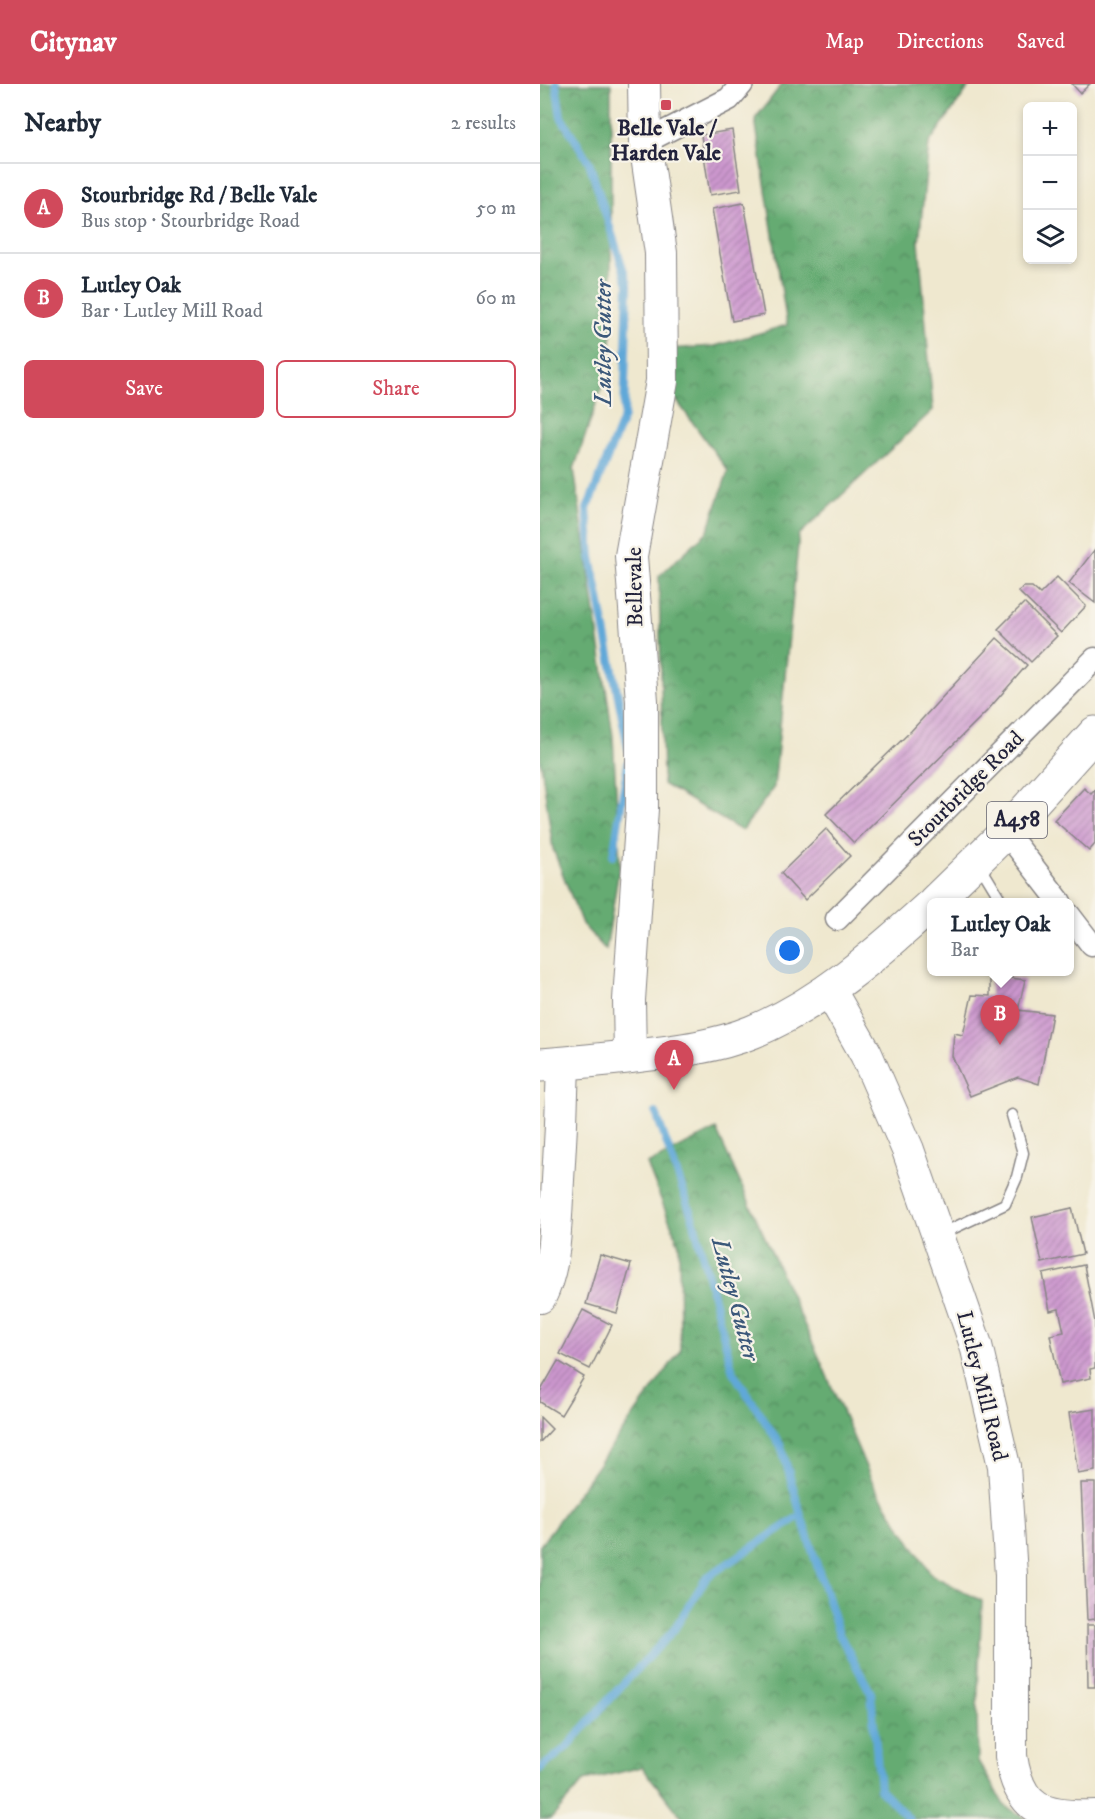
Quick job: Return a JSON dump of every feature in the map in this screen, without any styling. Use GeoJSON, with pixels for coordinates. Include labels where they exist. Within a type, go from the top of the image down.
{"type":"FeatureCollection","features":[{"type":"Feature","properties":{"kind":"highway","name":"A458"},"geometry":{"type":"LineString","coordinates":[[939,898],[1006,832],[1095,732]]}},
{"type":"Feature","properties":{"kind":"highway","name":"A458"},"geometry":{"type":"LineString","coordinates":[[552,1064],[677,1051],[735,1038],[778,1020],[829,989],[875,954],[927,909]]}},
{"type":"Feature","properties":{"kind":"street","name":"Bellevale"},"geometry":{"type":"LineString","coordinates":[[630,1057],[629,1000],[642,809],[642,701],[630,556],[662,381],[661,254],[645,142],[644,84]]}},
{"type":"Feature","properties":{"kind":"street"},"geometry":{"type":"LineString","coordinates":[[645,142],[729,99],[742,84]]}},
{"type":"Feature","properties":{"kind":"street","name":"Stourbridge Road"},"geometry":{"type":"LineString","coordinates":[[837,919],[1095,659]]}},
{"type":"Feature","properties":{"kind":"street"},"geometry":{"type":"LineString","coordinates":[[1006,832],[1056,898]]}},
{"type":"Feature","properties":{"kind":"street"},"geometry":{"type":"LineString","coordinates":[[1074,922],[1092,945]]}},
{"type":"Feature","properties":{"kind":"street","name":"Lutley Mill Road"},"geometry":{"type":"LineString","coordinates":[[829,989],[866,1054],[908,1150],[976,1345],[1004,1467],[1011,1575],[1011,1756],[1014,1777],[1023,1794],[1045,1813],[1095,1815]]}},
{"type":"Feature","properties":{"kind":"street"},"geometry":{"type":"LineString","coordinates":[[540,1298],[547,1284],[554,1245],[561,1130],[552,1064]]}},
{"type":"Feature","properties":{"kind":"lane"},"geometry":{"type":"LineString","coordinates":[[977,861],[999,898]]}},
{"type":"Feature","properties":{"kind":"lane"},"geometry":{"type":"LineString","coordinates":[[937,1236],[1005,1204],[1017,1177],[1023,1153],[1012,1115]]}},
{"type":"Feature","properties":{"kind":"green space"},"geometry":{"type":"Polygon","coordinates":[[[540,84],[611,84],[611,360],[574,469],[613,736],[620,863],[606,950],[582,924],[553,849],[540,756],[540,84]]]}},
{"type":"Feature","properties":{"kind":"green space"},"geometry":{"type":"Polygon","coordinates":[[[782,84],[971,84],[929,143],[919,242],[933,410],[799,535],[774,787],[742,831],[663,784],[659,576],[708,531],[728,471],[674,397],[666,349],[715,346],[787,325],[755,119],[782,84]]]}},
{"type":"Feature","properties":{"kind":"green space"},"geometry":{"type":"Polygon","coordinates":[[[716,1129],[819,1357],[875,1488],[932,1575],[982,1601],[977,1711],[978,1761],[1004,1805],[1026,1819],[683,1819],[642,1767],[584,1781],[551,1819],[540,1819],[540,1546],[680,1351],[679,1245],[647,1164],[716,1129]]]}},
{"type":"Feature","properties":{"kind":"building"},"geometry":{"type":"Polygon","coordinates":[[[1072,84],[1090,84],[1080,93],[1072,84]]]}},
{"type":"Feature","properties":{"kind":"building"},"geometry":{"type":"Polygon","coordinates":[[[732,130],[741,190],[710,195],[701,135],[732,130]]]}},
{"type":"Feature","properties":{"kind":"building"},"geometry":{"type":"Polygon","coordinates":[[[744,203],[764,315],[732,321],[712,209],[744,203]]]}},
{"type":"Feature","properties":{"kind":"building"},"geometry":{"type":"Polygon","coordinates":[[[1095,549],[1095,603],[1069,583],[1095,549]]]}},
{"type":"Feature","properties":{"kind":"building"},"geometry":{"type":"Polygon","coordinates":[[[1057,577],[1086,606],[1061,633],[1018,591],[1024,587],[1032,587],[1040,594],[1057,577]]]}},
{"type":"Feature","properties":{"kind":"building"},"geometry":{"type":"Polygon","coordinates":[[[1024,603],[1057,636],[1031,662],[998,629],[1024,603]]]}},
{"type":"Feature","properties":{"kind":"building"},"geometry":{"type":"Polygon","coordinates":[[[997,638],[1027,665],[987,711],[854,843],[826,814],[911,731],[997,638]]]}},
{"type":"Feature","properties":{"kind":"building"},"geometry":{"type":"Polygon","coordinates":[[[1084,788],[1091,794],[1095,790],[1095,844],[1089,851],[1054,820],[1084,788]]]}},
{"type":"Feature","properties":{"kind":"building"},"geometry":{"type":"Polygon","coordinates":[[[826,829],[850,856],[805,900],[781,873],[826,829]]]}},
{"type":"Feature","properties":{"kind":"building"},"geometry":{"type":"Polygon","coordinates":[[[990,976],[1025,980],[1018,1010],[1052,1014],[1039,1084],[1018,1077],[970,1096],[952,1056],[954,1033],[963,1035],[972,995],[990,996],[990,976]]]}},
{"type":"Feature","properties":{"kind":"building"},"geometry":{"type":"Polygon","coordinates":[[[1072,1208],[1083,1254],[1042,1263],[1032,1217],[1072,1208]]]}},
{"type":"Feature","properties":{"kind":"building"},"geometry":{"type":"Polygon","coordinates":[[[600,1255],[631,1264],[617,1313],[586,1304],[600,1255]]]}},
{"type":"Feature","properties":{"kind":"building"},"geometry":{"type":"Polygon","coordinates":[[[1084,1265],[1095,1322],[1095,1368],[1090,1369],[1091,1378],[1060,1384],[1050,1335],[1064,1332],[1059,1309],[1050,1311],[1043,1274],[1084,1265]]]}},
{"type":"Feature","properties":{"kind":"building"},"geometry":{"type":"Polygon","coordinates":[[[583,1310],[612,1325],[590,1369],[560,1354],[583,1310]]]}},
{"type":"Feature","properties":{"kind":"building"},"geometry":{"type":"Polygon","coordinates":[[[558,1361],[584,1377],[561,1415],[540,1402],[540,1392],[558,1361]]]}},
{"type":"Feature","properties":{"kind":"building"},"geometry":{"type":"Polygon","coordinates":[[[1095,1409],[1095,1471],[1078,1474],[1069,1413],[1095,1409]]]}},
{"type":"Feature","properties":{"kind":"building"},"geometry":{"type":"Polygon","coordinates":[[[540,1417],[552,1429],[540,1442],[540,1417]]]}},
{"type":"Feature","properties":{"kind":"building"},"geometry":{"type":"Polygon","coordinates":[[[1081,1483],[1095,1483],[1095,1619],[1087,1620],[1081,1483]]]}},
{"type":"Feature","properties":{"kind":"building"},"geometry":{"type":"Polygon","coordinates":[[[1087,1625],[1095,1625],[1095,1687],[1088,1687],[1087,1625]]]}},
{"type":"Feature","properties":{"kind":"waterway","name":"Lutley Gutter"},"geometry":{"type":"LineString","coordinates":[[556,84],[561,117],[589,162],[628,284],[624,416],[587,509],[591,557],[628,748]]}},
{"type":"Feature","properties":{"kind":"waterway","name":"Lutley Gutter"},"geometry":{"type":"LineString","coordinates":[[613,856],[628,763]]}},
{"type":"Feature","properties":{"kind":"waterway","name":"Lutley Gutter"},"geometry":{"type":"LineString","coordinates":[[540,1769],[568,1746],[673,1631],[707,1577],[801,1515],[781,1446],[733,1372],[694,1222],[656,1113]]}},
{"type":"Feature","properties":{"kind":"waterway"},"geometry":{"type":"LineString","coordinates":[[801,1515],[839,1634],[871,1693],[880,1789],[909,1819]]}},
{"type":"Feature","properties":{"kind":"place","name":"Belle Vale / Harden Vale"},"geometry":{"type":"Point","coordinates":[666,105]}},
{"type":"Feature","properties":{"kind":"place","name":"Lutley Oak"},"geometry":{"type":"Point","coordinates":[1000,1045]}},
{"type":"Feature","properties":{"kind":"place","name":"Stourbridge Rd / Belle Vale"},"geometry":{"type":"Point","coordinates":[674,1090]}}]}
